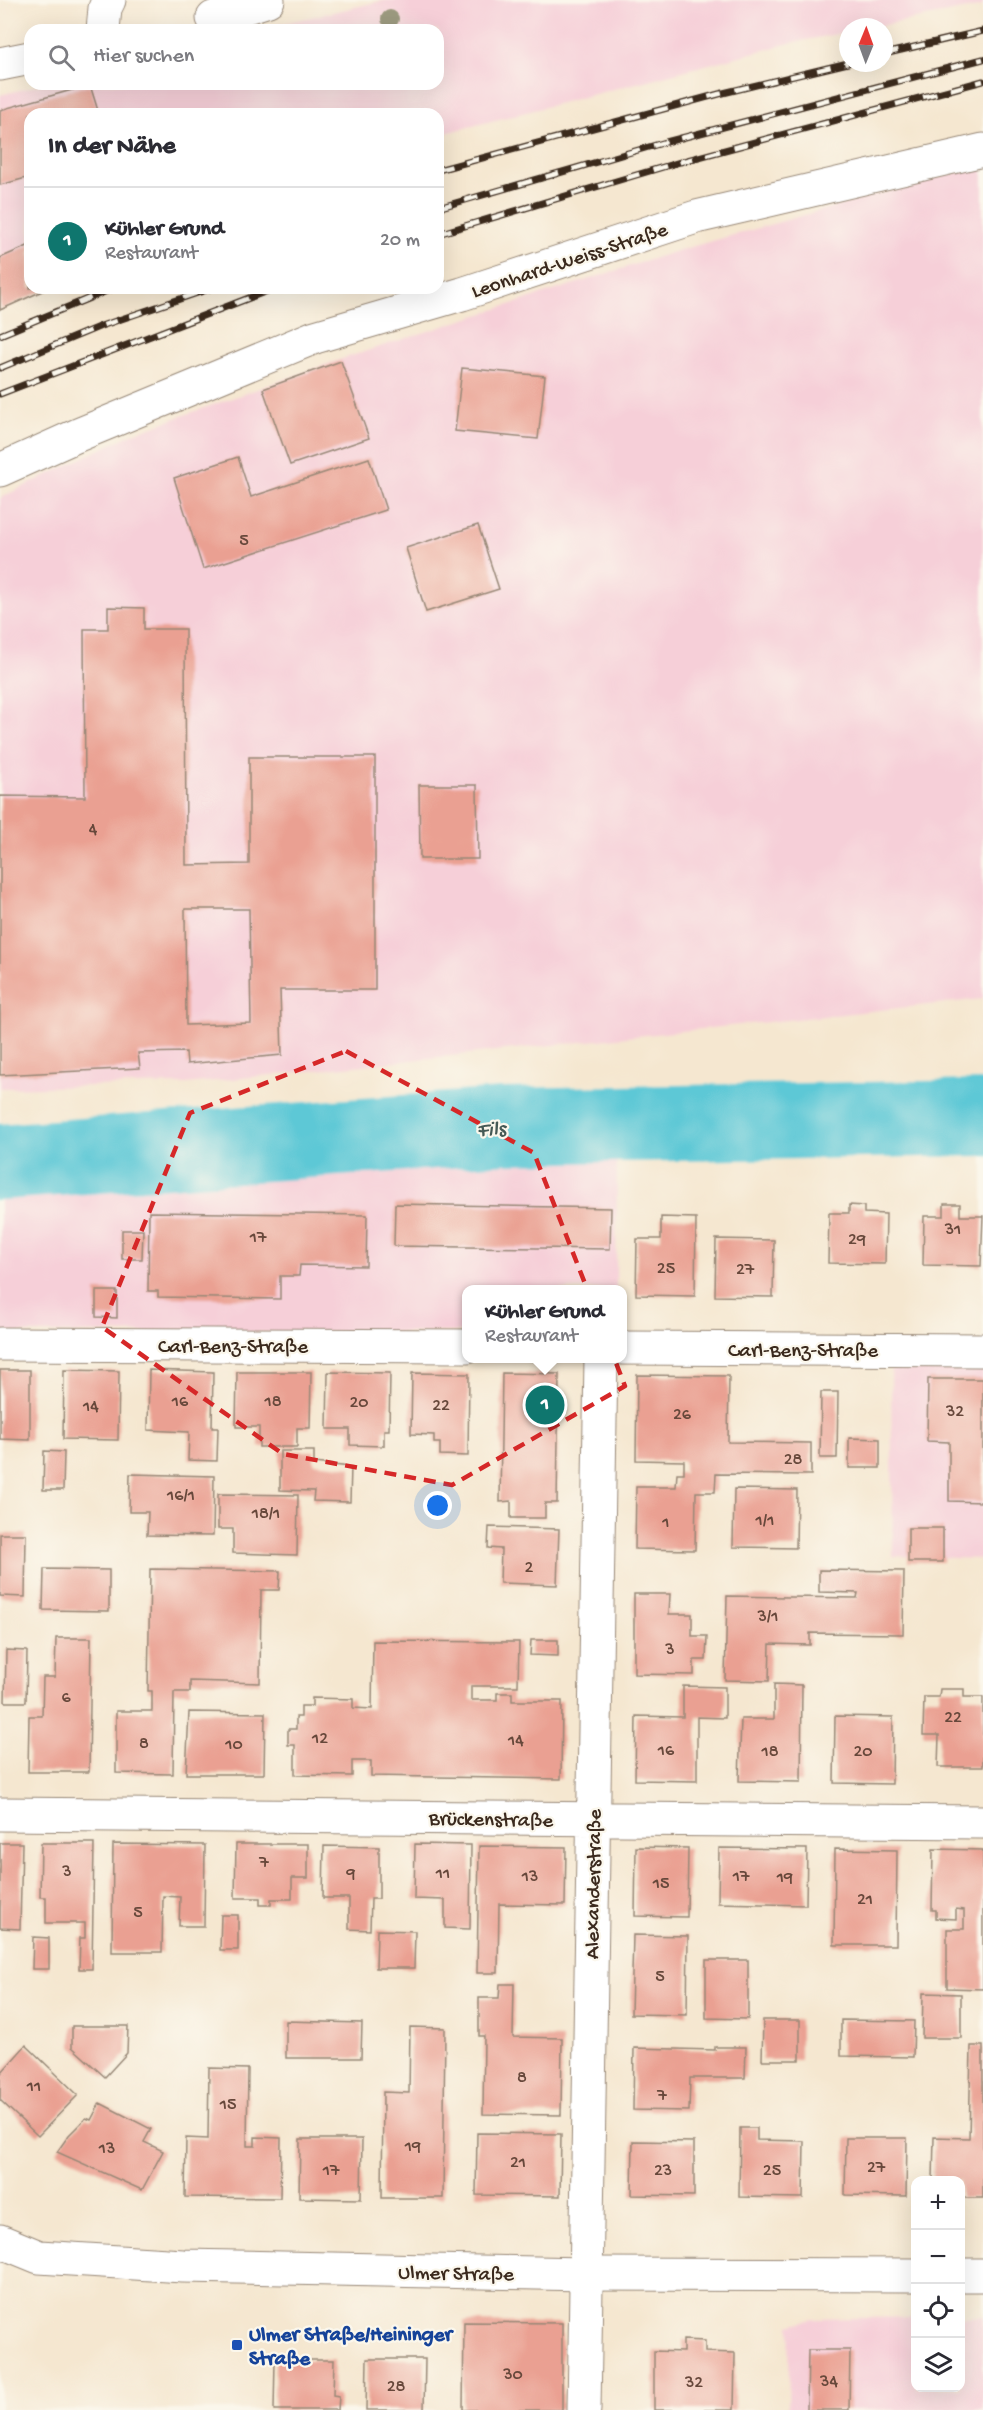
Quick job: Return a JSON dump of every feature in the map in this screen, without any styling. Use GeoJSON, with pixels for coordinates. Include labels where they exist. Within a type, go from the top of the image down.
{"type":"FeatureCollection","features":[{"type":"Feature","properties":{"kind":"street"},"geometry":{"type":"LineString","coordinates":[[104,24],[105,8],[109,0]]}},
{"type":"Feature","properties":{"kind":"street"},"geometry":{"type":"LineString","coordinates":[[211,16],[268,0]]}},
{"type":"Feature","properties":{"kind":"street"},"geometry":{"type":"LineString","coordinates":[[0,64],[24,59]]}},
{"type":"Feature","properties":{"kind":"street","name":"Leonhard-Weiss-Straße"},"geometry":{"type":"LineString","coordinates":[[0,470],[78,435],[315,337],[462,294],[696,217],[983,150]]}},
{"type":"Feature","properties":{"kind":"street","name":"Carl-Benz-Straße"},"geometry":{"type":"LineString","coordinates":[[0,1344],[462,1347]]}},
{"type":"Feature","properties":{"kind":"street","name":"Carl-Benz-Straße"},"geometry":{"type":"LineString","coordinates":[[627,1348],[983,1350]]}},
{"type":"Feature","properties":{"kind":"street","name":"Alexanderstraße"},"geometry":{"type":"LineString","coordinates":[[584,2410],[600,1363]]}},
{"type":"Feature","properties":{"kind":"street","name":"Brückenstraße"},"geometry":{"type":"LineString","coordinates":[[0,1814],[983,1822]]}},
{"type":"Feature","properties":{"kind":"street","name":"Ulmer Straße"},"geometry":{"type":"LineString","coordinates":[[0,2241],[39,2257],[183,2266],[585,2274],[911,2275]]}},
{"type":"Feature","properties":{"kind":"street"},"geometry":{"type":"LineString","coordinates":[[965,2275],[983,2275]]}},
{"type":"Feature","properties":{"kind":"highlighted area"},"geometry":{"type":"Polygon","coordinates":[[[346,1051],[534,1153],[625,1386],[452,1485],[283,1454],[102,1327],[190,1113],[346,1051]]]}},
{"type":"Feature","properties":{"kind":"shaded area"},"geometry":{"type":"Polygon","coordinates":[[[386,0],[983,0],[983,6],[893,23],[893,18],[839,18],[839,34],[790,43],[444,133],[444,108],[24,108],[24,291],[0,303],[0,95],[24,89],[444,90],[444,24],[281,24],[386,0]]]}},
{"type":"Feature","properties":{"kind":"shaded area"},"geometry":{"type":"Polygon","coordinates":[[[983,165],[983,999],[186,1084],[0,1088],[0,498],[134,433],[342,359],[680,250],[983,165]]]}},
{"type":"Feature","properties":{"kind":"shaded area"},"geometry":{"type":"Polygon","coordinates":[[[617,1149],[616,1285],[462,1285],[462,1332],[0,1333],[0,1191],[617,1149]]]}},
{"type":"Feature","properties":{"kind":"shaded area"},"geometry":{"type":"Polygon","coordinates":[[[891,1369],[983,1370],[983,1559],[893,1556],[891,1369]]]}},
{"type":"Feature","properties":{"kind":"shaded area"},"geometry":{"type":"Polygon","coordinates":[[[983,2316],[983,2410],[788,2410],[790,2325],[813,2319],[911,2317],[911,2392],[965,2392],[965,2317],[983,2316]]]}},
{"type":"Feature","properties":{"kind":"building"},"geometry":{"type":"Polygon","coordinates":[[[72,90],[92,90],[97,108],[24,108],[24,179],[0,185],[0,110],[72,90]]]}},
{"type":"Feature","properties":{"kind":"building"},"geometry":{"type":"Polygon","coordinates":[[[24,248],[24,294],[36,294],[0,310],[0,258],[24,248]]]}},
{"type":"Feature","properties":{"kind":"building"},"geometry":{"type":"Polygon","coordinates":[[[341,361],[369,438],[290,465],[263,389],[341,361]]]}},
{"type":"Feature","properties":{"kind":"building"},"geometry":{"type":"Polygon","coordinates":[[[462,368],[545,376],[538,439],[455,431],[462,368]]]}},
{"type":"Feature","properties":{"kind":"building"},"geometry":{"type":"Polygon","coordinates":[[[238,457],[251,497],[369,458],[386,510],[203,569],[174,478],[238,457]]]}},
{"type":"Feature","properties":{"kind":"building"},"geometry":{"type":"Polygon","coordinates":[[[478,525],[499,589],[426,612],[406,548],[478,525]]]}},
{"type":"Feature","properties":{"kind":"building"},"geometry":{"type":"Polygon","coordinates":[[[108,607],[144,608],[144,629],[185,629],[186,865],[249,864],[249,757],[375,757],[375,990],[280,990],[282,1055],[187,1064],[186,1052],[138,1053],[140,1068],[0,1075],[0,796],[85,797],[84,629],[108,629],[108,607]],[[185,909],[186,1025],[251,1023],[249,909],[185,909]]]}},
{"type":"Feature","properties":{"kind":"building"},"geometry":{"type":"Polygon","coordinates":[[[419,785],[477,785],[478,859],[420,859],[419,785]]]}},
{"type":"Feature","properties":{"kind":"building"},"geometry":{"type":"Polygon","coordinates":[[[395,1204],[611,1208],[610,1249],[394,1246],[395,1204]]]}},
{"type":"Feature","properties":{"kind":"building"},"geometry":{"type":"Polygon","coordinates":[[[944,1204],[960,1204],[960,1216],[983,1216],[981,1266],[923,1265],[924,1216],[944,1216],[944,1204]]]}},
{"type":"Feature","properties":{"kind":"building"},"geometry":{"type":"Polygon","coordinates":[[[849,1205],[864,1206],[864,1213],[886,1214],[885,1264],[828,1263],[829,1213],[849,1213],[849,1205]]]}},
{"type":"Feature","properties":{"kind":"building"},"geometry":{"type":"Polygon","coordinates":[[[149,1212],[367,1215],[366,1266],[300,1265],[299,1276],[280,1276],[280,1299],[158,1297],[158,1291],[148,1291],[149,1212]]]}},
{"type":"Feature","properties":{"kind":"building"},"geometry":{"type":"Polygon","coordinates":[[[661,1217],[696,1218],[695,1296],[636,1295],[637,1239],[661,1239],[661,1217]]]}},
{"type":"Feature","properties":{"kind":"building"},"geometry":{"type":"Polygon","coordinates":[[[122,1230],[143,1230],[142,1259],[122,1259],[122,1230]]]}},
{"type":"Feature","properties":{"kind":"building"},"geometry":{"type":"Polygon","coordinates":[[[716,1239],[774,1240],[773,1297],[715,1296],[716,1239]]]}},
{"type":"Feature","properties":{"kind":"building"},"geometry":{"type":"Polygon","coordinates":[[[96,1291],[117,1291],[117,1318],[96,1317],[96,1291]]]}},
{"type":"Feature","properties":{"kind":"building"},"geometry":{"type":"Polygon","coordinates":[[[0,1370],[30,1370],[30,1440],[0,1439],[0,1370]]]}},
{"type":"Feature","properties":{"kind":"building"},"geometry":{"type":"Polygon","coordinates":[[[64,1370],[119,1371],[118,1440],[63,1439],[64,1370]]]}},
{"type":"Feature","properties":{"kind":"building"},"geometry":{"type":"Polygon","coordinates":[[[149,1370],[213,1372],[212,1428],[218,1428],[217,1461],[188,1460],[189,1432],[148,1430],[149,1370]]]}},
{"type":"Feature","properties":{"kind":"building"},"geometry":{"type":"Polygon","coordinates":[[[237,1372],[311,1372],[310,1428],[297,1428],[297,1447],[259,1447],[259,1427],[236,1427],[237,1372]]]}},
{"type":"Feature","properties":{"kind":"building"},"geometry":{"type":"Polygon","coordinates":[[[328,1372],[390,1373],[389,1430],[384,1430],[384,1446],[350,1445],[350,1429],[327,1429],[328,1372]]]}},
{"type":"Feature","properties":{"kind":"building"},"geometry":{"type":"Polygon","coordinates":[[[412,1373],[469,1374],[468,1456],[440,1455],[440,1443],[434,1443],[434,1435],[411,1434],[412,1373]]]}},
{"type":"Feature","properties":{"kind":"building"},"geometry":{"type":"Polygon","coordinates":[[[502,1373],[559,1374],[557,1503],[545,1503],[545,1518],[511,1518],[511,1501],[500,1502],[502,1373]]]}},
{"type":"Feature","properties":{"kind":"building"},"geometry":{"type":"Polygon","coordinates":[[[637,1375],[729,1376],[728,1442],[811,1443],[811,1475],[716,1474],[715,1492],[696,1492],[695,1550],[635,1549],[636,1487],[676,1487],[677,1473],[684,1473],[684,1461],[636,1460],[637,1375]]]}},
{"type":"Feature","properties":{"kind":"building"},"geometry":{"type":"Polygon","coordinates":[[[928,1379],[983,1379],[983,1502],[949,1501],[949,1442],[927,1441],[928,1379]]]}},
{"type":"Feature","properties":{"kind":"building"},"geometry":{"type":"Polygon","coordinates":[[[821,1392],[838,1392],[837,1458],[820,1458],[821,1392]]]}},
{"type":"Feature","properties":{"kind":"building"},"geometry":{"type":"Polygon","coordinates":[[[849,1438],[880,1439],[880,1468],[849,1468],[849,1438]]]}},
{"type":"Feature","properties":{"kind":"building"},"geometry":{"type":"Polygon","coordinates":[[[44,1451],[64,1452],[63,1490],[43,1490],[44,1451]]]}},
{"type":"Feature","properties":{"kind":"building"},"geometry":{"type":"Polygon","coordinates":[[[280,1451],[314,1451],[314,1463],[351,1467],[350,1502],[313,1501],[314,1491],[280,1490],[280,1451]]]}},
{"type":"Feature","properties":{"kind":"building"},"geometry":{"type":"Polygon","coordinates":[[[130,1474],[214,1476],[213,1536],[147,1535],[148,1512],[129,1512],[130,1474]]]}},
{"type":"Feature","properties":{"kind":"building"},"geometry":{"type":"Polygon","coordinates":[[[734,1489],[797,1490],[796,1548],[733,1547],[734,1489]]]}},
{"type":"Feature","properties":{"kind":"building"},"geometry":{"type":"Polygon","coordinates":[[[218,1494],[298,1495],[297,1555],[233,1553],[233,1529],[218,1529],[218,1494]]]}},
{"type":"Feature","properties":{"kind":"building"},"geometry":{"type":"Polygon","coordinates":[[[489,1527],[559,1529],[557,1585],[500,1583],[501,1549],[488,1548],[489,1527]]]}},
{"type":"Feature","properties":{"kind":"building"},"geometry":{"type":"Polygon","coordinates":[[[908,1528],[943,1528],[943,1562],[908,1562],[908,1528]]]}},
{"type":"Feature","properties":{"kind":"building"},"geometry":{"type":"Polygon","coordinates":[[[0,1534],[26,1534],[25,1597],[0,1596],[0,1534]]]}},
{"type":"Feature","properties":{"kind":"building"},"geometry":{"type":"Polygon","coordinates":[[[44,1569],[109,1570],[109,1611],[43,1610],[44,1569]]]}},
{"type":"Feature","properties":{"kind":"building"},"geometry":{"type":"Polygon","coordinates":[[[150,1569],[280,1571],[279,1590],[261,1590],[260,1683],[190,1681],[190,1692],[174,1692],[173,1774],[116,1773],[116,1711],[152,1711],[152,1691],[148,1691],[150,1569]]]}},
{"type":"Feature","properties":{"kind":"building"},"geometry":{"type":"Polygon","coordinates":[[[819,1570],[904,1571],[903,1634],[810,1633],[810,1645],[770,1644],[769,1681],[725,1680],[727,1596],[857,1598],[858,1593],[819,1592],[819,1570]]]}},
{"type":"Feature","properties":{"kind":"building"},"geometry":{"type":"Polygon","coordinates":[[[634,1594],[670,1594],[669,1614],[692,1614],[692,1636],[707,1636],[706,1660],[694,1660],[694,1675],[634,1674],[634,1594]]]}},
{"type":"Feature","properties":{"kind":"building"},"geometry":{"type":"Polygon","coordinates":[[[56,1638],[91,1638],[89,1772],[28,1772],[29,1716],[42,1716],[43,1677],[55,1677],[56,1638]]]}},
{"type":"Feature","properties":{"kind":"building"},"geometry":{"type":"Polygon","coordinates":[[[531,1640],[558,1640],[558,1656],[530,1655],[531,1640]]]}},
{"type":"Feature","properties":{"kind":"building"},"geometry":{"type":"Polygon","coordinates":[[[373,1641],[519,1642],[518,1686],[471,1686],[471,1700],[497,1700],[497,1693],[512,1693],[512,1701],[562,1701],[561,1779],[371,1776],[371,1761],[352,1761],[352,1776],[295,1775],[295,1745],[288,1745],[288,1729],[296,1729],[296,1717],[301,1717],[301,1706],[312,1706],[312,1698],[353,1699],[353,1708],[372,1709],[373,1641]]]}},
{"type":"Feature","properties":{"kind":"building"},"geometry":{"type":"Polygon","coordinates":[[[6,1650],[27,1651],[26,1702],[5,1702],[6,1650]]]}},
{"type":"Feature","properties":{"kind":"building"},"geometry":{"type":"Polygon","coordinates":[[[774,1684],[802,1685],[801,1782],[739,1781],[741,1719],[774,1719],[774,1684]]]}},
{"type":"Feature","properties":{"kind":"building"},"geometry":{"type":"Polygon","coordinates":[[[683,1686],[725,1687],[725,1718],[697,1717],[697,1781],[635,1780],[636,1716],[683,1717],[683,1686]]]}},
{"type":"Feature","properties":{"kind":"building"},"geometry":{"type":"Polygon","coordinates":[[[940,1689],[964,1689],[964,1697],[983,1697],[983,1767],[938,1767],[939,1735],[923,1735],[924,1697],[939,1697],[940,1689]]]}},
{"type":"Feature","properties":{"kind":"building"},"geometry":{"type":"Polygon","coordinates":[[[189,1712],[265,1713],[264,1774],[186,1774],[189,1712]]]}},
{"type":"Feature","properties":{"kind":"building"},"geometry":{"type":"Polygon","coordinates":[[[835,1716],[893,1717],[892,1784],[834,1783],[835,1716]]]}},
{"type":"Feature","properties":{"kind":"building"},"geometry":{"type":"Polygon","coordinates":[[[0,1843],[22,1843],[20,1929],[0,1928],[0,1843]]]}},
{"type":"Feature","properties":{"kind":"building"},"geometry":{"type":"Polygon","coordinates":[[[41,1843],[94,1843],[92,1969],[79,1969],[80,1938],[85,1938],[85,1923],[46,1923],[46,1897],[40,1897],[41,1843]]]}},
{"type":"Feature","properties":{"kind":"building"},"geometry":{"type":"Polygon","coordinates":[[[113,1844],[205,1845],[204,1926],[179,1926],[180,1897],[163,1896],[162,1952],[112,1952],[113,1844]]]}},
{"type":"Feature","properties":{"kind":"building"},"geometry":{"type":"Polygon","coordinates":[[[236,1844],[308,1844],[308,1878],[292,1878],[292,1899],[271,1899],[271,1905],[260,1905],[260,1898],[235,1898],[236,1844]]]}},
{"type":"Feature","properties":{"kind":"building"},"geometry":{"type":"Polygon","coordinates":[[[415,1844],[471,1845],[470,1929],[445,1928],[445,1900],[414,1899],[415,1844]]]}},
{"type":"Feature","properties":{"kind":"building"},"geometry":{"type":"Polygon","coordinates":[[[324,1846],[379,1847],[379,1899],[371,1899],[370,1930],[349,1929],[349,1898],[323,1898],[324,1846]]]}},
{"type":"Feature","properties":{"kind":"building"},"geometry":{"type":"Polygon","coordinates":[[[479,1846],[566,1847],[565,1905],[499,1904],[498,1973],[477,1973],[479,1846]]]}},
{"type":"Feature","properties":{"kind":"building"},"geometry":{"type":"Polygon","coordinates":[[[636,1847],[688,1848],[687,1917],[635,1916],[636,1847]]]}},
{"type":"Feature","properties":{"kind":"building"},"geometry":{"type":"Polygon","coordinates":[[[719,1848],[807,1849],[806,1905],[718,1903],[719,1848]]]}},
{"type":"Feature","properties":{"kind":"building"},"geometry":{"type":"Polygon","coordinates":[[[835,1849],[897,1850],[896,1945],[834,1945],[835,1849]]]}},
{"type":"Feature","properties":{"kind":"building"},"geometry":{"type":"Polygon","coordinates":[[[933,1849],[983,1850],[983,1989],[947,1988],[947,1929],[964,1929],[964,1910],[956,1909],[956,1919],[936,1918],[936,1910],[932,1910],[933,1849]]]}},
{"type":"Feature","properties":{"kind":"building"},"geometry":{"type":"Polygon","coordinates":[[[221,1915],[238,1915],[238,1950],[220,1950],[221,1915]]]}},
{"type":"Feature","properties":{"kind":"building"},"geometry":{"type":"Polygon","coordinates":[[[377,1930],[415,1931],[414,1968],[376,1968],[377,1930]]]}},
{"type":"Feature","properties":{"kind":"building"},"geometry":{"type":"Polygon","coordinates":[[[633,1935],[688,1936],[687,2015],[631,2014],[633,1935]]]}},
{"type":"Feature","properties":{"kind":"building"},"geometry":{"type":"Polygon","coordinates":[[[33,1937],[49,1938],[49,1969],[32,1969],[33,1937]]]}},
{"type":"Feature","properties":{"kind":"building"},"geometry":{"type":"Polygon","coordinates":[[[706,1960],[748,1960],[748,2019],[706,2018],[706,1960]]]}},
{"type":"Feature","properties":{"kind":"building"},"geometry":{"type":"Polygon","coordinates":[[[500,1984],[514,1984],[513,2037],[562,2038],[561,2115],[483,2114],[484,2036],[479,2036],[479,1998],[499,1998],[500,1984]]]}},
{"type":"Feature","properties":{"kind":"building"},"geometry":{"type":"Polygon","coordinates":[[[923,1993],[961,1994],[961,2038],[922,2038],[923,1993]]]}},
{"type":"Feature","properties":{"kind":"building"},"geometry":{"type":"Polygon","coordinates":[[[763,2020],[800,2020],[800,2060],[762,2060],[763,2020]]]}},
{"type":"Feature","properties":{"kind":"building"},"geometry":{"type":"Polygon","coordinates":[[[841,2020],[914,2021],[913,2057],[841,2056],[841,2020]]]}},
{"type":"Feature","properties":{"kind":"building"},"geometry":{"type":"Polygon","coordinates":[[[286,2021],[362,2023],[361,2058],[286,2058],[286,2021]]]}},
{"type":"Feature","properties":{"kind":"building"},"geometry":{"type":"Polygon","coordinates":[[[72,2026],[128,2026],[127,2053],[105,2077],[72,2047],[72,2026]]]}},
{"type":"Feature","properties":{"kind":"building"},"geometry":{"type":"Polygon","coordinates":[[[410,2027],[445,2028],[443,2198],[382,2198],[383,2092],[409,2093],[410,2027]]]}},
{"type":"Feature","properties":{"kind":"building"},"geometry":{"type":"Polygon","coordinates":[[[26,2045],[78,2095],[38,2136],[0,2100],[0,2074],[26,2045]]]}},
{"type":"Feature","properties":{"kind":"building"},"geometry":{"type":"Polygon","coordinates":[[[971,2046],[983,2046],[983,2198],[965,2198],[965,2176],[933,2176],[934,2137],[969,2138],[971,2046]]]}},
{"type":"Feature","properties":{"kind":"building"},"geometry":{"type":"Polygon","coordinates":[[[715,2047],[746,2047],[745,2078],[690,2078],[689,2111],[633,2110],[634,2048],[715,2050],[715,2047]]]}},
{"type":"Feature","properties":{"kind":"building"},"geometry":{"type":"Polygon","coordinates":[[[209,2068],[248,2069],[247,2146],[255,2146],[255,2137],[281,2138],[280,2198],[185,2197],[186,2138],[208,2139],[209,2068]]]}},
{"type":"Feature","properties":{"kind":"building"},"geometry":{"type":"Polygon","coordinates":[[[100,2103],[151,2129],[144,2142],[163,2151],[142,2190],[57,2152],[69,2135],[86,2118],[91,2120],[100,2103]]]}},
{"type":"Feature","properties":{"kind":"building"},"geometry":{"type":"Polygon","coordinates":[[[740,2128],[757,2128],[757,2140],[804,2141],[803,2198],[739,2197],[740,2128]]]}},
{"type":"Feature","properties":{"kind":"building"},"geometry":{"type":"Polygon","coordinates":[[[477,2133],[561,2134],[560,2196],[476,2195],[477,2133]]]}},
{"type":"Feature","properties":{"kind":"building"},"geometry":{"type":"Polygon","coordinates":[[[846,2138],[907,2138],[906,2196],[845,2195],[846,2138]]]}},
{"type":"Feature","properties":{"kind":"building"},"geometry":{"type":"Polygon","coordinates":[[[300,2139],[362,2139],[361,2199],[299,2198],[300,2139]]]}},
{"type":"Feature","properties":{"kind":"building"},"geometry":{"type":"Polygon","coordinates":[[[633,2141],[694,2142],[694,2196],[632,2195],[633,2141]]]}},
{"type":"Feature","properties":{"kind":"building"},"geometry":{"type":"Polygon","coordinates":[[[464,2322],[562,2323],[562,2410],[463,2410],[464,2322]]]}},
{"type":"Feature","properties":{"kind":"building"},"geometry":{"type":"Polygon","coordinates":[[[683,2340],[705,2341],[705,2352],[735,2353],[734,2410],[654,2410],[654,2351],[683,2352],[683,2340]]]}},
{"type":"Feature","properties":{"kind":"building"},"geometry":{"type":"Polygon","coordinates":[[[808,2350],[850,2350],[849,2410],[807,2410],[808,2350]]]}},
{"type":"Feature","properties":{"kind":"building"},"geometry":{"type":"Polygon","coordinates":[[[367,2359],[425,2359],[424,2410],[366,2410],[367,2359]]]}},
{"type":"Feature","properties":{"kind":"building"},"geometry":{"type":"Polygon","coordinates":[[[275,2360],[334,2360],[333,2395],[339,2396],[338,2410],[274,2410],[275,2360]]]}},
{"type":"Feature","properties":{"kind":"waterway","name":"Fils"},"geometry":{"type":"LineString","coordinates":[[0,1162],[503,1126],[983,1118]]}},
{"type":"Feature","properties":{"kind":"railway"},"geometry":{"type":"LineString","coordinates":[[893,52],[983,31]]}},
{"type":"Feature","properties":{"kind":"railway"},"geometry":{"type":"LineString","coordinates":[[444,206],[666,142],[983,59]]}},
{"type":"Feature","properties":{"kind":"railway"},"geometry":{"type":"LineString","coordinates":[[444,168],[719,94],[839,65]]}},
{"type":"Feature","properties":{"kind":"railway"},"geometry":{"type":"LineString","coordinates":[[444,232],[680,162],[983,81]]}},
{"type":"Feature","properties":{"kind":"railway"},"geometry":{"type":"LineString","coordinates":[[0,335],[99,294]]}},
{"type":"Feature","properties":{"kind":"railway"},"geometry":{"type":"LineString","coordinates":[[0,368],[101,326],[194,294]]}},
{"type":"Feature","properties":{"kind":"railway"},"geometry":{"type":"LineString","coordinates":[[0,394],[259,294]]}},
{"type":"Feature","properties":{"kind":"place","name":"Kühler Grund"},"geometry":{"type":"Point","coordinates":[545,1405]}},
{"type":"Feature","properties":{"kind":"place","name":"Ulmer Straße/Heininger Straße"},"geometry":{"type":"Point","coordinates":[237,2345]}}]}
